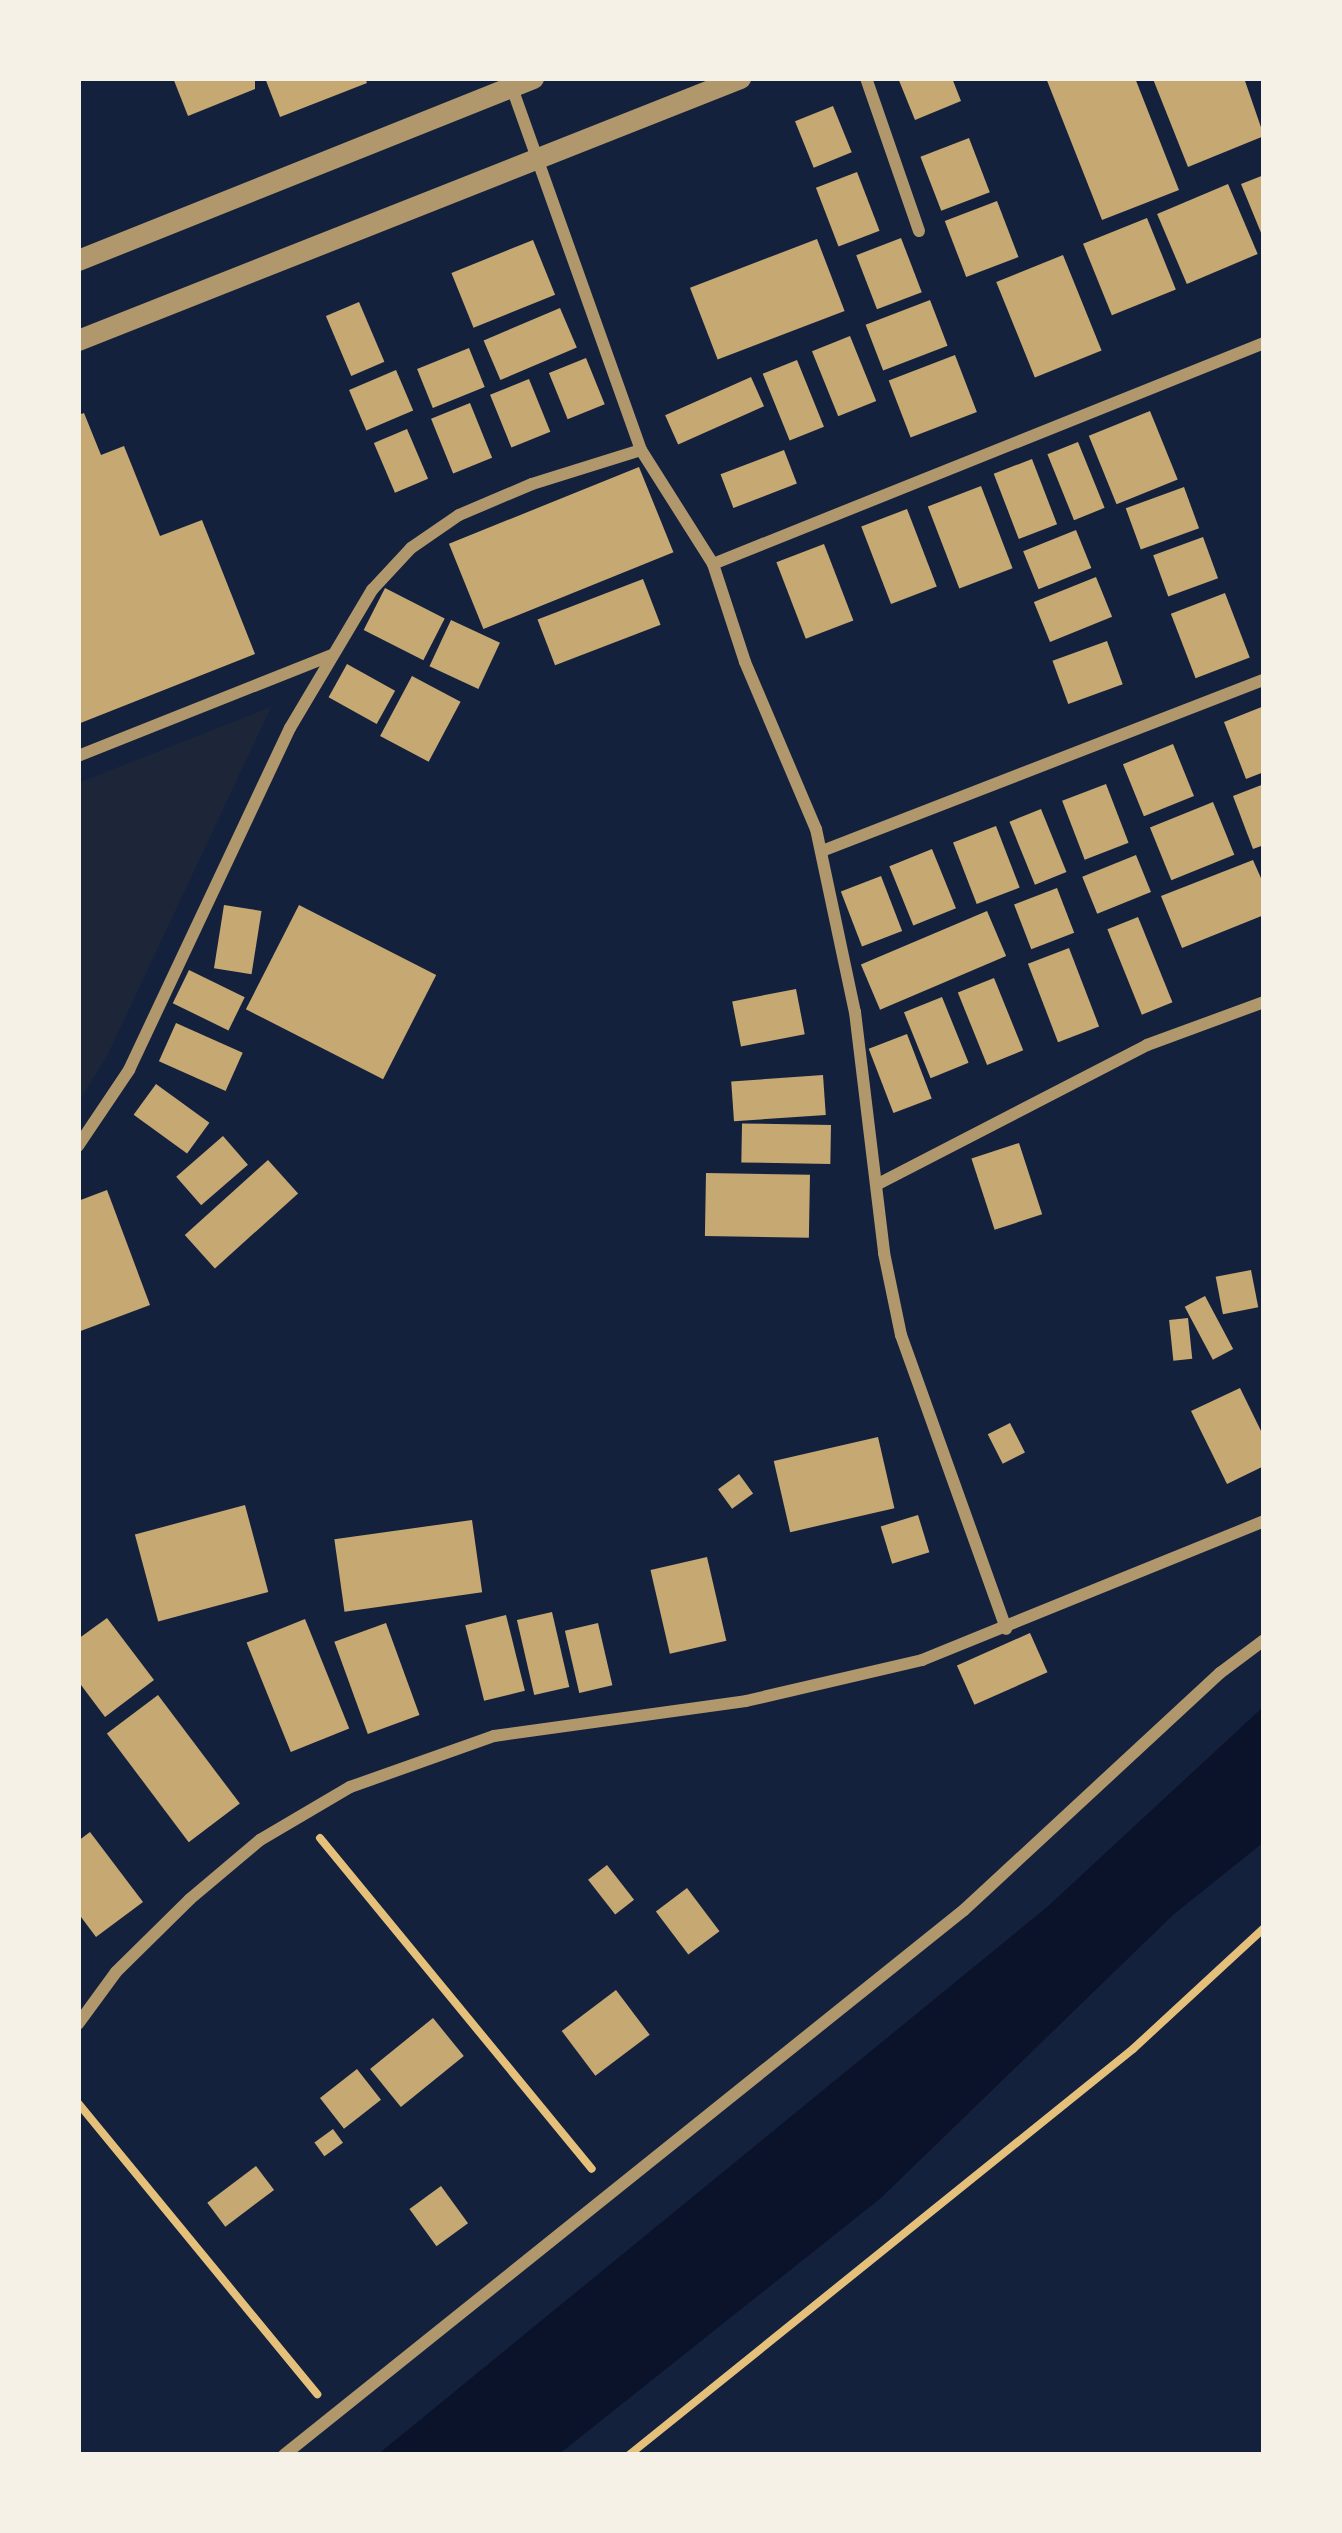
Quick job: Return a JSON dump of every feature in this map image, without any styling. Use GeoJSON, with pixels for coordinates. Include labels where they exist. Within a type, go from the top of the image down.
{"type":"FeatureCollection","features":[{"type":"Feature","properties":{"kind":"street"},"geometry":{"type":"LineString","coordinates":[[78,340],[740,78]]}},
{"type":"Feature","properties":{"kind":"street"},"geometry":{"type":"LineString","coordinates":[[866,78],[919,231]]}},
{"type":"Feature","properties":{"kind":"street"},"geometry":{"type":"LineString","coordinates":[[78,260],[518,81],[539,158],[641,450],[713,564],[746,662],[782,740],[822,850],[855,1012],[884,1253],[901,1335],[1006,1629]]}},
{"type":"Feature","properties":{"kind":"street"},"geometry":{"type":"LineString","coordinates":[[713,564],[1264,343]]}},
{"type":"Feature","properties":{"kind":"street"},"geometry":{"type":"LineString","coordinates":[[78,1146],[129,1070],[290,728],[372,590],[411,548],[459,515],[532,484],[641,450]]}},
{"type":"Feature","properties":{"kind":"street"},"geometry":{"type":"LineString","coordinates":[[78,756],[332,655]]}},
{"type":"Feature","properties":{"kind":"street"},"geometry":{"type":"LineString","coordinates":[[822,850],[1264,680]]}},
{"type":"Feature","properties":{"kind":"street"},"geometry":{"type":"LineString","coordinates":[[878,1184],[1147,1045],[1264,1002]]}},
{"type":"Feature","properties":{"kind":"street"},"geometry":{"type":"LineString","coordinates":[[78,2024],[147,1939],[260,1840],[350,1787],[494,1736],[824,1686],[922,1660],[1264,1521]]}},
{"type":"Feature","properties":{"kind":"street"},"geometry":{"type":"LineString","coordinates":[[284,2455],[964,1910],[1220,1673],[1264,1640]]}},
{"type":"Feature","properties":{"kind":"path"},"geometry":{"type":"LineString","coordinates":[[300,1814],[611,2193]]}},
{"type":"Feature","properties":{"kind":"path"},"geometry":{"type":"LineString","coordinates":[[629,2455],[1133,2049],[1264,1928]]}},
{"type":"Feature","properties":{"kind":"path"},"geometry":{"type":"LineString","coordinates":[[78,2103],[334,2416]]}},
{"type":"Feature","properties":{"kind":"shaded area"},"geometry":{"type":"Polygon","coordinates":[[[271,707],[108,1054],[78,1103],[78,783],[271,707]]]}},
{"type":"Feature","properties":{"kind":"shaded area"},"geometry":{"type":"Polygon","coordinates":[[[1264,1706],[1264,1842],[1173,1915],[881,2198],[558,2455],[377,2455],[1047,1907],[1264,1706]]]}},
{"type":"Feature","properties":{"kind":"building"},"geometry":{"type":"Polygon","coordinates":[[[173,78],[255,78],[255,89],[188,116],[173,78]]]}},
{"type":"Feature","properties":{"kind":"building"},"geometry":{"type":"Polygon","coordinates":[[[265,78],[365,78],[367,83],[280,117],[265,78]]]}},
{"type":"Feature","properties":{"kind":"building"},"geometry":{"type":"Polygon","coordinates":[[[898,78],[952,78],[961,101],[915,120],[898,78]]]}},
{"type":"Feature","properties":{"kind":"building"},"geometry":{"type":"Polygon","coordinates":[[[1046,78],[1135,78],[1179,190],[1102,220],[1046,78]]]}},
{"type":"Feature","properties":{"kind":"building"},"geometry":{"type":"Polygon","coordinates":[[[1244,78],[1264,136],[1188,167],[1153,79],[1244,78]]]}},
{"type":"Feature","properties":{"kind":"building"},"geometry":{"type":"Polygon","coordinates":[[[833,106],[852,152],[814,168],[795,121],[833,106]]]}},
{"type":"Feature","properties":{"kind":"building"},"geometry":{"type":"Polygon","coordinates":[[[969,138],[990,192],[941,211],[920,157],[969,138]]]}},
{"type":"Feature","properties":{"kind":"building"},"geometry":{"type":"Polygon","coordinates":[[[857,172],[880,231],[838,247],[816,188],[857,172]]]}},
{"type":"Feature","properties":{"kind":"building"},"geometry":{"type":"Polygon","coordinates":[[[1264,175],[1264,240],[1241,184],[1264,175]]]}},
{"type":"Feature","properties":{"kind":"building"},"geometry":{"type":"Polygon","coordinates":[[[1228,184],[1258,254],[1187,284],[1157,214],[1228,184]]]}},
{"type":"Feature","properties":{"kind":"building"},"geometry":{"type":"Polygon","coordinates":[[[997,201],[1019,257],[966,277],[945,221],[997,201]]]}},
{"type":"Feature","properties":{"kind":"building"},"geometry":{"type":"Polygon","coordinates":[[[1147,218],[1176,289],[1112,315],[1083,244],[1147,218]]]}},
{"type":"Feature","properties":{"kind":"building"},"geometry":{"type":"Polygon","coordinates":[[[901,238],[922,292],[877,309],[856,255],[901,238]]]}},
{"type":"Feature","properties":{"kind":"building"},"geometry":{"type":"Polygon","coordinates":[[[817,239],[845,311],[718,360],[690,288],[817,239]]]}},
{"type":"Feature","properties":{"kind":"building"},"geometry":{"type":"Polygon","coordinates":[[[533,240],[555,295],[474,328],[451,273],[533,240]]]}},
{"type":"Feature","properties":{"kind":"building"},"geometry":{"type":"Polygon","coordinates":[[[1063,255],[1102,350],[1035,377],[996,282],[1063,255]]]}},
{"type":"Feature","properties":{"kind":"building"},"geometry":{"type":"Polygon","coordinates":[[[930,300],[948,346],[883,370],[866,325],[930,300]]]}},
{"type":"Feature","properties":{"kind":"building"},"geometry":{"type":"Polygon","coordinates":[[[359,302],[384,362],[351,376],[326,316],[359,302]]]}},
{"type":"Feature","properties":{"kind":"building"},"geometry":{"type":"Polygon","coordinates":[[[560,308],[577,348],[500,380],[484,340],[560,308]]]}},
{"type":"Feature","properties":{"kind":"building"},"geometry":{"type":"Polygon","coordinates":[[[850,336],[876,401],[838,416],[812,351],[850,336]]]}},
{"type":"Feature","properties":{"kind":"building"},"geometry":{"type":"Polygon","coordinates":[[[469,348],[485,387],[433,408],[417,369],[469,348]]]}},
{"type":"Feature","properties":{"kind":"building"},"geometry":{"type":"Polygon","coordinates":[[[955,355],[977,412],[911,437],[889,380],[955,355]]]}},
{"type":"Feature","properties":{"kind":"building"},"geometry":{"type":"Polygon","coordinates":[[[586,358],[605,404],[568,419],[549,373],[586,358]]]}},
{"type":"Feature","properties":{"kind":"building"},"geometry":{"type":"Polygon","coordinates":[[[797,360],[824,427],[790,441],[763,374],[797,360]]]}},
{"type":"Feature","properties":{"kind":"building"},"geometry":{"type":"Polygon","coordinates":[[[396,370],[413,411],[366,430],[349,390],[396,370]]]}},
{"type":"Feature","properties":{"kind":"building"},"geometry":{"type":"Polygon","coordinates":[[[751,377],[764,406],[678,444],[665,415],[751,377]]]}},
{"type":"Feature","properties":{"kind":"building"},"geometry":{"type":"Polygon","coordinates":[[[529,379],[550,432],[511,448],[490,395],[529,379]]]}},
{"type":"Feature","properties":{"kind":"building"},"geometry":{"type":"Polygon","coordinates":[[[470,403],[492,458],[453,473],[431,419],[470,403]]]}},
{"type":"Feature","properties":{"kind":"building"},"geometry":{"type":"Polygon","coordinates":[[[1150,411],[1178,480],[1117,504],[1089,436],[1150,411]]]}},
{"type":"Feature","properties":{"kind":"building"},"geometry":{"type":"Polygon","coordinates":[[[84,413],[101,455],[124,446],[160,536],[202,520],[255,654],[78,724],[78,415],[84,413]]]}},
{"type":"Feature","properties":{"kind":"building"},"geometry":{"type":"Polygon","coordinates":[[[407,429],[428,479],[395,493],[374,443],[407,429]]]}},
{"type":"Feature","properties":{"kind":"building"},"geometry":{"type":"Polygon","coordinates":[[[1078,442],[1105,508],[1074,520],[1047,454],[1078,442]]]}},
{"type":"Feature","properties":{"kind":"building"},"geometry":{"type":"Polygon","coordinates":[[[784,450],[797,484],[733,508],[721,474],[784,450]]]}},
{"type":"Feature","properties":{"kind":"building"},"geometry":{"type":"Polygon","coordinates":[[[1032,459],[1057,524],[1019,539],[994,474],[1032,459]]]}},
{"type":"Feature","properties":{"kind":"building"},"geometry":{"type":"Polygon","coordinates":[[[639,467],[673,552],[483,629],[449,544],[639,467]]]}},
{"type":"Feature","properties":{"kind":"building"},"geometry":{"type":"Polygon","coordinates":[[[981,486],[1013,568],[959,589],[928,506],[981,486]]]}},
{"type":"Feature","properties":{"kind":"building"},"geometry":{"type":"Polygon","coordinates":[[[1184,487],[1199,528],[1141,550],[1126,508],[1184,487]]]}},
{"type":"Feature","properties":{"kind":"building"},"geometry":{"type":"Polygon","coordinates":[[[907,509],[937,586],[891,604],[861,527],[907,509]]]}},
{"type":"Feature","properties":{"kind":"building"},"geometry":{"type":"Polygon","coordinates":[[[1076,530],[1091,568],[1039,589],[1023,551],[1076,530]]]}},
{"type":"Feature","properties":{"kind":"building"},"geometry":{"type":"Polygon","coordinates":[[[1203,537],[1218,578],[1168,596],[1153,555],[1203,537]]]}},
{"type":"Feature","properties":{"kind":"building"},"geometry":{"type":"Polygon","coordinates":[[[824,544],[853,621],[806,639],[776,562],[824,544]]]}},
{"type":"Feature","properties":{"kind":"building"},"geometry":{"type":"Polygon","coordinates":[[[1096,577],[1112,617],[1050,642],[1034,602],[1096,577]]]}},
{"type":"Feature","properties":{"kind":"building"},"geometry":{"type":"Polygon","coordinates":[[[643,579],[661,625],[555,665],[538,619],[643,579]]]}},
{"type":"Feature","properties":{"kind":"building"},"geometry":{"type":"Polygon","coordinates":[[[385,588],[445,618],[423,660],[364,630],[385,588]]]}},
{"type":"Feature","properties":{"kind":"building"},"geometry":{"type":"Polygon","coordinates":[[[1225,593],[1250,657],[1196,678],[1171,614],[1225,593]]]}},
{"type":"Feature","properties":{"kind":"building"},"geometry":{"type":"Polygon","coordinates":[[[451,620],[500,643],[478,689],[429,666],[451,620]]]}},
{"type":"Feature","properties":{"kind":"building"},"geometry":{"type":"Polygon","coordinates":[[[1107,641],[1123,684],[1068,704],[1052,661],[1107,641]]]}},
{"type":"Feature","properties":{"kind":"building"},"geometry":{"type":"Polygon","coordinates":[[[347,664],[395,691],[377,724],[329,697],[347,664]]]}},
{"type":"Feature","properties":{"kind":"building"},"geometry":{"type":"Polygon","coordinates":[[[412,676],[461,702],[429,762],[380,736],[412,676]]]}},
{"type":"Feature","properties":{"kind":"building"},"geometry":{"type":"Polygon","coordinates":[[[1264,706],[1264,772],[1246,779],[1224,722],[1264,706]]]}},
{"type":"Feature","properties":{"kind":"building"},"geometry":{"type":"Polygon","coordinates":[[[1173,744],[1194,796],[1144,816],[1123,764],[1173,744]]]}},
{"type":"Feature","properties":{"kind":"building"},"geometry":{"type":"Polygon","coordinates":[[[1106,784],[1129,843],[1085,860],[1062,801],[1106,784]]]}},
{"type":"Feature","properties":{"kind":"building"},"geometry":{"type":"Polygon","coordinates":[[[1264,784],[1264,845],[1253,849],[1233,796],[1264,784]]]}},
{"type":"Feature","properties":{"kind":"building"},"geometry":{"type":"Polygon","coordinates":[[[1213,802],[1234,855],[1171,880],[1150,827],[1213,802]]]}},
{"type":"Feature","properties":{"kind":"building"},"geometry":{"type":"Polygon","coordinates":[[[1041,809],[1066,872],[1035,885],[1009,822],[1041,809]]]}},
{"type":"Feature","properties":{"kind":"building"},"geometry":{"type":"Polygon","coordinates":[[[996,826],[1020,888],[977,904],[953,842],[996,826]]]}},
{"type":"Feature","properties":{"kind":"building"},"geometry":{"type":"Polygon","coordinates":[[[932,849],[956,908],[913,926],[889,866],[932,849]]]}},
{"type":"Feature","properties":{"kind":"building"},"geometry":{"type":"Polygon","coordinates":[[[1136,855],[1151,892],[1097,914],[1082,877],[1136,855]]]}},
{"type":"Feature","properties":{"kind":"building"},"geometry":{"type":"Polygon","coordinates":[[[1253,860],[1264,885],[1264,915],[1182,948],[1161,896],[1253,860]]]}},
{"type":"Feature","properties":{"kind":"building"},"geometry":{"type":"Polygon","coordinates":[[[881,876],[902,931],[862,946],[841,891],[881,876]]]}},
{"type":"Feature","properties":{"kind":"building"},"geometry":{"type":"Polygon","coordinates":[[[1057,888],[1074,933],[1031,949],[1014,904],[1057,888]]]}},
{"type":"Feature","properties":{"kind":"building"},"geometry":{"type":"Polygon","coordinates":[[[224,905],[262,911],[252,974],[214,968],[224,905]]]}},
{"type":"Feature","properties":{"kind":"building"},"geometry":{"type":"Polygon","coordinates":[[[299,905],[436,975],[383,1079],[246,1009],[299,905]]]}},
{"type":"Feature","properties":{"kind":"building"},"geometry":{"type":"Polygon","coordinates":[[[987,911],[1006,956],[880,1010],[861,965],[987,911]]]}},
{"type":"Feature","properties":{"kind":"building"},"geometry":{"type":"Polygon","coordinates":[[[1138,917],[1172,1002],[1142,1015],[1107,929],[1138,917]]]}},
{"type":"Feature","properties":{"kind":"building"},"geometry":{"type":"Polygon","coordinates":[[[1069,948],[1099,1026],[1058,1042],[1028,964],[1069,948]]]}},
{"type":"Feature","properties":{"kind":"building"},"geometry":{"type":"Polygon","coordinates":[[[189,970],[245,997],[229,1030],[173,1003],[189,970]]]}},
{"type":"Feature","properties":{"kind":"building"},"geometry":{"type":"Polygon","coordinates":[[[994,978],[1023,1050],[987,1065],[958,993],[994,978]]]}},
{"type":"Feature","properties":{"kind":"building"},"geometry":{"type":"Polygon","coordinates":[[[796,989],[805,1034],[741,1047],[732,1001],[796,989]]]}},
{"type":"Feature","properties":{"kind":"building"},"geometry":{"type":"Polygon","coordinates":[[[942,997],[969,1063],[931,1078],[904,1012],[942,997]]]}},
{"type":"Feature","properties":{"kind":"building"},"geometry":{"type":"Polygon","coordinates":[[[176,1023],[243,1053],[226,1091],[159,1061],[176,1023]]]}},
{"type":"Feature","properties":{"kind":"building"},"geometry":{"type":"Polygon","coordinates":[[[907,1034],[932,1098],[893,1113],[869,1049],[907,1034]]]}},
{"type":"Feature","properties":{"kind":"building"},"geometry":{"type":"Polygon","coordinates":[[[823,1075],[826,1115],[734,1121],[731,1081],[823,1075]]]}},
{"type":"Feature","properties":{"kind":"building"},"geometry":{"type":"Polygon","coordinates":[[[156,1084],[209,1123],[187,1154],[134,1115],[156,1084]]]}},
{"type":"Feature","properties":{"kind":"building"},"geometry":{"type":"Polygon","coordinates":[[[742,1123],[831,1125],[830,1164],[741,1162],[742,1123]]]}},
{"type":"Feature","properties":{"kind":"building"},"geometry":{"type":"Polygon","coordinates":[[[223,1136],[248,1165],[201,1205],[176,1177],[223,1136]]]}},
{"type":"Feature","properties":{"kind":"building"},"geometry":{"type":"Polygon","coordinates":[[[1019,1143],[1042,1214],[995,1230],[971,1158],[1019,1143]]]}},
{"type":"Feature","properties":{"kind":"building"},"geometry":{"type":"Polygon","coordinates":[[[268,1160],[298,1193],[215,1268],[185,1235],[268,1160]]]}},
{"type":"Feature","properties":{"kind":"building"},"geometry":{"type":"Polygon","coordinates":[[[706,1173],[810,1175],[809,1238],[705,1236],[706,1173]]]}},
{"type":"Feature","properties":{"kind":"building"},"geometry":{"type":"Polygon","coordinates":[[[107,1190],[150,1305],[78,1332],[78,1201],[107,1190]]]}},
{"type":"Feature","properties":{"kind":"building"},"geometry":{"type":"Polygon","coordinates":[[[1251,1270],[1258,1307],[1223,1314],[1216,1277],[1251,1270]]]}},
{"type":"Feature","properties":{"kind":"building"},"geometry":{"type":"Polygon","coordinates":[[[1205,1296],[1233,1349],[1213,1360],[1185,1307],[1205,1296]]]}},
{"type":"Feature","properties":{"kind":"building"},"geometry":{"type":"Polygon","coordinates":[[[1188,1318],[1192,1359],[1173,1361],[1169,1320],[1188,1318]]]}},
{"type":"Feature","properties":{"kind":"building"},"geometry":{"type":"Polygon","coordinates":[[[1240,1388],[1264,1437],[1264,1466],[1227,1484],[1191,1411],[1240,1388]]]}},
{"type":"Feature","properties":{"kind":"building"},"geometry":{"type":"Polygon","coordinates":[[[1010,1423],[1025,1452],[1003,1464],[988,1434],[1010,1423]]]}},
{"type":"Feature","properties":{"kind":"building"},"geometry":{"type":"Polygon","coordinates":[[[878,1437],[894,1508],[790,1532],[774,1461],[878,1437]]]}},
{"type":"Feature","properties":{"kind":"building"},"geometry":{"type":"Polygon","coordinates":[[[739,1474],[753,1493],[732,1509],[718,1489],[739,1474]]]}},
{"type":"Feature","properties":{"kind":"building"},"geometry":{"type":"Polygon","coordinates":[[[245,1505],[268,1592],[158,1621],[135,1535],[245,1505]]]}},
{"type":"Feature","properties":{"kind":"building"},"geometry":{"type":"Polygon","coordinates":[[[918,1515],[929,1552],[892,1564],[881,1526],[918,1515]]]}},
{"type":"Feature","properties":{"kind":"building"},"geometry":{"type":"Polygon","coordinates":[[[472,1520],[482,1592],[345,1612],[334,1539],[472,1520]]]}},
{"type":"Feature","properties":{"kind":"building"},"geometry":{"type":"Polygon","coordinates":[[[707,1557],[726,1641],[670,1654],[650,1570],[707,1557]]]}},
{"type":"Feature","properties":{"kind":"building"},"geometry":{"type":"Polygon","coordinates":[[[552,1612],[569,1687],[534,1695],[517,1620],[552,1612]]]}},
{"type":"Feature","properties":{"kind":"building"},"geometry":{"type":"Polygon","coordinates":[[[506,1615],[525,1691],[484,1701],[465,1625],[506,1615]]]}},
{"type":"Feature","properties":{"kind":"building"},"geometry":{"type":"Polygon","coordinates":[[[107,1618],[154,1680],[105,1717],[78,1681],[78,1639],[107,1618]]]}},
{"type":"Feature","properties":{"kind":"building"},"geometry":{"type":"Polygon","coordinates":[[[305,1619],[349,1728],[291,1752],[247,1643],[305,1619]]]}},
{"type":"Feature","properties":{"kind":"building"},"geometry":{"type":"Polygon","coordinates":[[[386,1623],[420,1715],[368,1734],[334,1642],[386,1623]]]}},
{"type":"Feature","properties":{"kind":"building"},"geometry":{"type":"Polygon","coordinates":[[[598,1623],[612,1685],[579,1693],[565,1631],[598,1623]]]}},
{"type":"Feature","properties":{"kind":"building"},"geometry":{"type":"Polygon","coordinates":[[[1030,1633],[1047,1672],[974,1705],[957,1666],[1030,1633]]]}},
{"type":"Feature","properties":{"kind":"building"},"geometry":{"type":"Polygon","coordinates":[[[158,1695],[240,1804],[189,1842],[107,1734],[158,1695]]]}},
{"type":"Feature","properties":{"kind":"building"},"geometry":{"type":"Polygon","coordinates":[[[90,1832],[143,1902],[96,1937],[78,1913],[78,1841],[90,1832]]]}},
{"type":"Feature","properties":{"kind":"building"},"geometry":{"type":"Polygon","coordinates":[[[607,1865],[634,1900],[615,1914],[588,1880],[607,1865]]]}},
{"type":"Feature","properties":{"kind":"building"},"geometry":{"type":"Polygon","coordinates":[[[687,1888],[719,1931],[688,1955],[656,1911],[687,1888]]]}},
{"type":"Feature","properties":{"kind":"building"},"geometry":{"type":"Polygon","coordinates":[[[616,1990],[650,2035],[595,2076],[562,2031],[616,1990]]]}},
{"type":"Feature","properties":{"kind":"building"},"geometry":{"type":"Polygon","coordinates":[[[433,2018],[464,2056],[401,2107],[370,2069],[433,2018]]]}},
{"type":"Feature","properties":{"kind":"building"},"geometry":{"type":"Polygon","coordinates":[[[357,2069],[381,2100],[344,2129],[320,2098],[357,2069]]]}},
{"type":"Feature","properties":{"kind":"building"},"geometry":{"type":"Polygon","coordinates":[[[333,2129],[343,2143],[324,2156],[314,2143],[333,2129]]]}},
{"type":"Feature","properties":{"kind":"building"},"geometry":{"type":"Polygon","coordinates":[[[256,2166],[274,2190],[225,2227],[207,2203],[256,2166]]]}},
{"type":"Feature","properties":{"kind":"building"},"geometry":{"type":"Polygon","coordinates":[[[441,2186],[468,2223],[436,2246],[409,2209],[441,2186]]]}}]}
